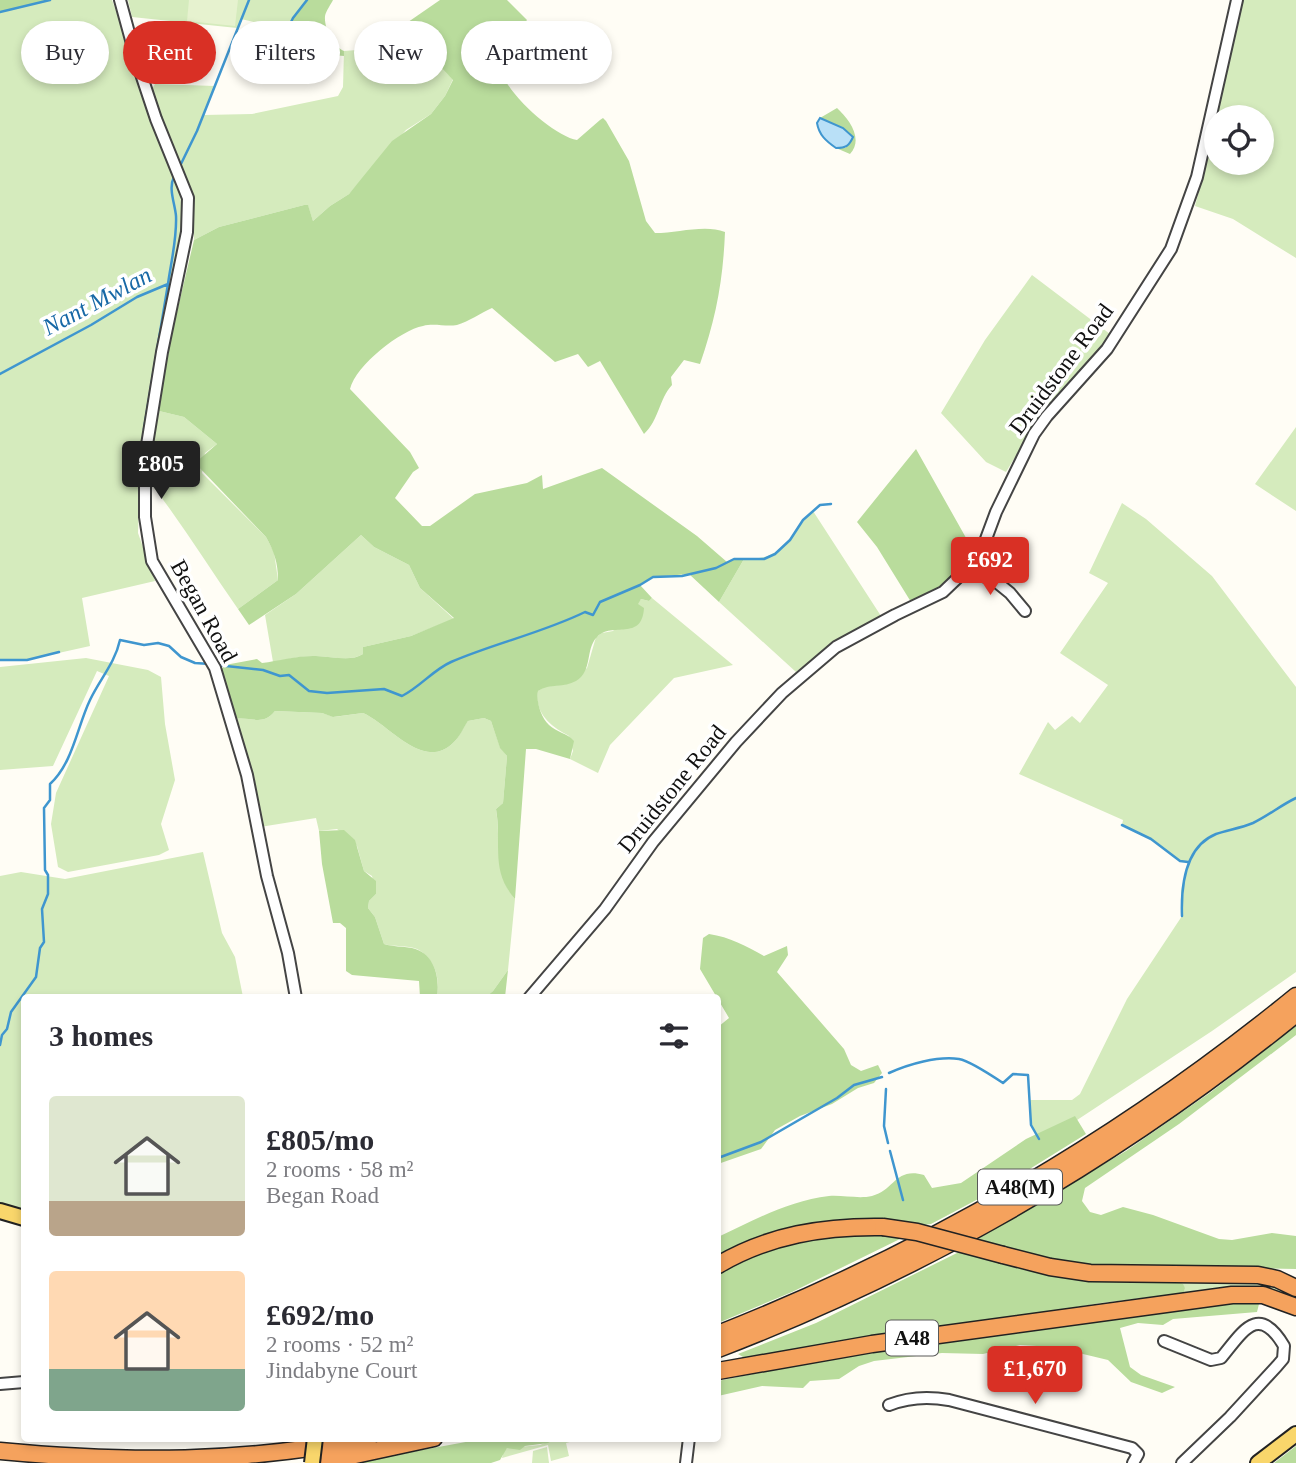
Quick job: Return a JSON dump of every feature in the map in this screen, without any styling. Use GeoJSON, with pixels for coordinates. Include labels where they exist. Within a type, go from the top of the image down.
{"type":"FeatureCollection","features":[{"type":"Feature","properties":{"kind":"highway","name":"A48(M)"},"geometry":{"type":"LineString","coordinates":[[721,1333],[781,1309],[887,1259],[1043,1174],[1185,1081],[1296,996]]}},
{"type":"Feature","properties":{"kind":"highway","name":"A48(M)"},"geometry":{"type":"LineString","coordinates":[[721,1348],[849,1294],[1005,1213],[1170,1108],[1296,1014]]}},
{"type":"Feature","properties":{"kind":"highway"},"geometry":{"type":"LineString","coordinates":[[721,1263],[747,1250],[783,1237],[827,1228],[883,1227],[917,1232],[1050,1267],[1090,1273],[1258,1275],[1277,1279],[1296,1288]]}},
{"type":"Feature","properties":{"kind":"highway","name":"A48"},"geometry":{"type":"LineString","coordinates":[[721,1370],[864,1345],[1232,1295],[1262,1295],[1296,1307]]}},
{"type":"Feature","properties":{"kind":"highway"},"geometry":{"type":"LineString","coordinates":[[0,1451],[113,1461],[193,1461],[292,1452],[347,1442]]}},
{"type":"Feature","properties":{"kind":"highway"},"geometry":{"type":"LineString","coordinates":[[318,1463],[415,1442]]}},
{"type":"Feature","properties":{"kind":"main road"},"geometry":{"type":"LineString","coordinates":[[0,1211],[21,1217]]}},
{"type":"Feature","properties":{"kind":"main road"},"geometry":{"type":"LineString","coordinates":[[1258,1463],[1294,1434]]}},
{"type":"Feature","properties":{"kind":"main road"},"geometry":{"type":"LineString","coordinates":[[313,1463],[315,1442]]}},
{"type":"Feature","properties":{"kind":"street","name":"Began Road"},"geometry":{"type":"LineString","coordinates":[[120,0],[156,119],[188,198],[187,232],[162,352],[145,457],[145,517],[152,561],[215,668],[243,758],[295,994]]}},
{"type":"Feature","properties":{"kind":"street","name":"Druidstone Road"},"geometry":{"type":"LineString","coordinates":[[532,994],[605,909],[653,842],[722,759],[782,693],[836,647],[943,592],[966,570],[983,547],[996,512],[1034,434],[1107,349],[1171,249],[1199,168],[1237,0]]}},
{"type":"Feature","properties":{"kind":"street"},"geometry":{"type":"LineString","coordinates":[[966,570],[995,580],[1025,611]]}},
{"type":"Feature","properties":{"kind":"street"},"geometry":{"type":"LineString","coordinates":[[1164,1341],[1217,1360],[1245,1329],[1257,1323],[1263,1324],[1284,1346],[1283,1359],[1277,1366],[1230,1418],[1182,1463]]}},
{"type":"Feature","properties":{"kind":"street"},"geometry":{"type":"LineString","coordinates":[[0,1384],[21,1382]]}},
{"type":"Feature","properties":{"kind":"street"},"geometry":{"type":"LineString","coordinates":[[889,1405],[911,1398],[949,1401],[1132,1448],[1138,1454],[1133,1463]]}},
{"type":"Feature","properties":{"kind":"street"},"geometry":{"type":"LineString","coordinates":[[685,1463],[688,1442]]}},
{"type":"Feature","properties":{"kind":"green space"},"geometry":{"type":"Polygon","coordinates":[[[0,0],[50,0],[0,12],[0,0]]]}},
{"type":"Feature","properties":{"kind":"green space"},"geometry":{"type":"Polygon","coordinates":[[[50,0],[112,0],[123,30],[123,84],[142,84],[179,185],[183,220],[183,239],[149,391],[141,452],[138,533],[155,581],[82,598],[90,646],[27,660],[0,660],[0,12],[50,0]]]}},
{"type":"Feature","properties":{"kind":"green space"},"geometry":{"type":"Polygon","coordinates":[[[128,0],[307,0],[292,21],[241,19],[230,21],[230,27],[216,26],[216,21],[170,21],[132,17],[128,0]]]}},
{"type":"Feature","properties":{"kind":"green space"},"geometry":{"type":"Polygon","coordinates":[[[189,0],[238,0],[236,21],[230,21],[230,25],[216,24],[216,21],[187,21],[189,0]]]}},
{"type":"Feature","properties":{"kind":"green space"},"geometry":{"type":"Polygon","coordinates":[[[307,0],[333,0],[327,10],[326,21],[292,20],[307,0]]]}},
{"type":"Feature","properties":{"kind":"green space"},"geometry":{"type":"Polygon","coordinates":[[[440,0],[507,0],[526,21],[461,21],[461,84],[508,84],[541,120],[567,137],[577,140],[603,118],[629,161],[646,221],[655,233],[700,229],[725,232],[718,299],[700,364],[684,360],[671,377],[672,385],[644,434],[600,361],[588,367],[578,354],[555,362],[492,308],[457,325],[427,325],[403,334],[370,360],[350,389],[410,452],[419,468],[413,472],[395,498],[422,526],[430,526],[475,494],[527,483],[542,475],[543,489],[602,468],[697,536],[727,562],[744,559],[719,602],[689,574],[653,577],[640,585],[652,598],[649,601],[641,599],[638,604],[644,608],[638,625],[603,633],[593,642],[585,672],[581,677],[567,684],[538,691],[538,704],[546,722],[574,741],[570,759],[536,749],[526,749],[515,899],[502,878],[498,856],[496,809],[503,803],[507,756],[500,748],[491,721],[484,718],[468,721],[453,743],[442,750],[430,752],[406,743],[363,713],[333,717],[322,713],[275,711],[261,720],[235,719],[220,671],[225,665],[257,659],[262,663],[307,656],[357,657],[363,654],[363,647],[411,636],[454,618],[420,588],[409,565],[374,547],[361,535],[296,594],[249,625],[238,609],[278,580],[271,547],[266,537],[195,463],[217,444],[184,417],[159,411],[169,346],[194,240],[219,227],[304,205],[308,205],[313,221],[349,194],[392,141],[431,114],[445,96],[453,80],[447,74],[447,21],[410,21],[440,0]]]}},
{"type":"Feature","properties":{"kind":"green space"},"geometry":{"type":"Polygon","coordinates":[[[1241,0],[1296,0],[1296,258],[1233,219],[1195,206],[1204,172],[1204,175],[1274,175],[1274,105],[1219,105],[1241,0]]]}},
{"type":"Feature","properties":{"kind":"green space"},"geometry":{"type":"Polygon","coordinates":[[[354,50],[354,84],[447,84],[447,73],[453,79],[445,96],[431,114],[406,130],[349,194],[313,221],[308,206],[304,205],[219,227],[194,240],[193,198],[151,91],[155,84],[215,86],[204,115],[252,114],[338,96],[343,87],[344,51],[354,50]]]}},
{"type":"Feature","properties":{"kind":"green space"},"geometry":{"type":"Polygon","coordinates":[[[837,108],[850,123],[855,136],[856,142],[850,154],[836,148],[846,148],[842,128],[820,118],[837,108]]]}},
{"type":"Feature","properties":{"kind":"green space"},"geometry":{"type":"Polygon","coordinates":[[[1032,275],[1110,334],[1105,346],[1028,436],[1006,472],[986,462],[941,413],[985,340],[1032,275]]]}},
{"type":"Feature","properties":{"kind":"green space"},"geometry":{"type":"Polygon","coordinates":[[[159,411],[184,417],[217,444],[205,453],[202,473],[266,537],[274,552],[278,580],[238,609],[149,481],[152,442],[159,411]]]}},
{"type":"Feature","properties":{"kind":"green space"},"geometry":{"type":"Polygon","coordinates":[[[1296,427],[1296,511],[1255,484],[1296,427]]]}},
{"type":"Feature","properties":{"kind":"green space"},"geometry":{"type":"Polygon","coordinates":[[[916,449],[974,552],[947,582],[911,602],[877,547],[857,522],[916,449]]]}},
{"type":"Feature","properties":{"kind":"green space"},"geometry":{"type":"Polygon","coordinates":[[[1122,503],[1146,519],[1212,576],[1296,687],[1296,972],[1071,1124],[1039,1139],[1031,1125],[1029,1100],[1072,1100],[1080,1094],[1127,999],[1182,916],[1181,891],[1188,862],[1180,861],[1151,839],[1122,825],[1123,820],[1019,774],[1048,722],[1055,730],[1072,716],[1080,723],[1108,685],[1060,653],[1108,583],[1089,573],[1122,503]]]}},
{"type":"Feature","properties":{"kind":"green space"},"geometry":{"type":"Polygon","coordinates":[[[813,511],[881,616],[830,647],[796,672],[719,602],[744,559],[758,558],[778,551],[813,511]]]}},
{"type":"Feature","properties":{"kind":"green space"},"geometry":{"type":"Polygon","coordinates":[[[361,535],[374,547],[409,565],[420,588],[454,619],[411,636],[363,647],[363,654],[357,657],[308,656],[273,662],[265,615],[296,594],[361,535]]]}},
{"type":"Feature","properties":{"kind":"green space"},"geometry":{"type":"Polygon","coordinates":[[[652,598],[733,665],[674,678],[610,745],[598,773],[570,759],[573,751],[569,736],[546,719],[537,699],[538,691],[544,687],[566,684],[587,668],[596,637],[613,631],[641,599],[649,601],[652,598]]]}},
{"type":"Feature","properties":{"kind":"green space"},"geometry":{"type":"Polygon","coordinates":[[[86,658],[148,670],[161,677],[165,724],[175,780],[161,824],[169,850],[159,855],[68,872],[58,867],[51,824],[56,793],[109,676],[97,671],[53,766],[0,770],[0,667],[86,658]]]}},
{"type":"Feature","properties":{"kind":"green space"},"geometry":{"type":"Polygon","coordinates":[[[275,711],[322,713],[334,717],[363,713],[407,743],[430,752],[442,750],[453,743],[468,721],[484,718],[491,721],[500,747],[507,756],[503,803],[496,809],[503,879],[515,899],[508,970],[490,994],[437,994],[437,977],[429,958],[417,949],[384,944],[375,917],[368,908],[369,901],[376,894],[372,876],[364,871],[357,846],[337,829],[319,831],[316,818],[260,827],[235,719],[261,720],[275,711]]]}},
{"type":"Feature","properties":{"kind":"green space"},"geometry":{"type":"Polygon","coordinates":[[[344,830],[355,840],[364,871],[376,881],[376,894],[369,901],[368,908],[375,917],[384,944],[412,948],[426,955],[434,967],[438,982],[437,994],[420,994],[419,981],[352,975],[346,971],[346,928],[340,923],[333,923],[319,831],[344,830]]]}},
{"type":"Feature","properties":{"kind":"green space"},"geometry":{"type":"Polygon","coordinates":[[[203,852],[222,933],[235,957],[242,994],[21,994],[21,1210],[0,1206],[0,876],[21,872],[65,879],[203,852]]]}},
{"type":"Feature","properties":{"kind":"green space"},"geometry":{"type":"Polygon","coordinates":[[[709,934],[717,935],[764,956],[787,946],[788,955],[777,972],[844,1049],[851,1065],[861,1071],[878,1065],[882,1073],[874,1083],[858,1088],[832,1104],[800,1116],[775,1130],[761,1149],[721,1163],[721,1025],[729,1018],[721,1004],[721,994],[715,994],[700,969],[703,938],[709,934]]]}},
{"type":"Feature","properties":{"kind":"green space"},"geometry":{"type":"Polygon","coordinates":[[[508,970],[505,994],[490,994],[508,970]]]}},
{"type":"Feature","properties":{"kind":"green space"},"geometry":{"type":"Polygon","coordinates":[[[1296,1026],[1296,1035],[1283,1045],[1179,1124],[1085,1188],[1082,1201],[1090,1212],[1101,1215],[1123,1207],[1219,1239],[1232,1240],[1272,1233],[1296,1236],[1296,1269],[1082,1265],[1042,1258],[982,1242],[979,1238],[1126,1151],[1211,1092],[1296,1026]]]}},
{"type":"Feature","properties":{"kind":"green space"},"geometry":{"type":"Polygon","coordinates":[[[1075,1116],[1086,1134],[999,1188],[931,1224],[916,1226],[879,1219],[826,1221],[782,1230],[721,1258],[721,1236],[772,1212],[814,1198],[872,1196],[907,1174],[924,1175],[932,1188],[961,1183],[1026,1139],[1075,1116]]]}},
{"type":"Feature","properties":{"kind":"green space"},"geometry":{"type":"Polygon","coordinates":[[[877,1234],[902,1238],[792,1292],[721,1322],[721,1273],[776,1248],[834,1237],[877,1234]]]}},
{"type":"Feature","properties":{"kind":"green space"},"geometry":{"type":"Polygon","coordinates":[[[961,1251],[1107,1282],[1173,1279],[1185,1288],[1184,1293],[1101,1303],[748,1360],[738,1354],[816,1323],[961,1251]]]}},
{"type":"Feature","properties":{"kind":"green space"},"geometry":{"type":"Polygon","coordinates":[[[1173,1279],[1251,1281],[1296,1295],[1296,1302],[1234,1288],[1184,1293],[1185,1288],[1173,1279]]]}},
{"type":"Feature","properties":{"kind":"green space"},"geometry":{"type":"Polygon","coordinates":[[[1247,1299],[1259,1304],[1257,1312],[1173,1319],[1163,1325],[1138,1323],[1120,1328],[1130,1367],[1141,1375],[1175,1387],[1162,1393],[1131,1382],[1108,1360],[1070,1348],[1020,1345],[983,1354],[942,1353],[874,1361],[859,1366],[839,1379],[810,1381],[803,1388],[762,1386],[721,1395],[721,1380],[849,1355],[1247,1299]]]}},
{"type":"Feature","properties":{"kind":"green space"},"geometry":{"type":"Polygon","coordinates":[[[466,1442],[550,1442],[525,1446],[520,1450],[507,1448],[500,1460],[491,1463],[351,1463],[466,1442]]]}},
{"type":"Feature","properties":{"kind":"green space"},"geometry":{"type":"Polygon","coordinates":[[[547,1442],[570,1442],[566,1443],[569,1456],[551,1461],[548,1445],[502,1458],[507,1448],[547,1442]]]}},
{"type":"Feature","properties":{"kind":"green space"},"geometry":{"type":"Polygon","coordinates":[[[1296,1446],[1296,1463],[1274,1463],[1296,1446]]]}},
{"type":"Feature","properties":{"kind":"green space"},"geometry":{"type":"Polygon","coordinates":[[[547,1447],[549,1463],[532,1463],[533,1451],[547,1447]]]}},
{"type":"Feature","properties":{"kind":"water"},"geometry":{"type":"Polygon","coordinates":[[[820,118],[843,128],[853,137],[845,147],[836,148],[826,140],[818,127],[820,118]]]}},
{"type":"Feature","properties":{"kind":"waterway"},"geometry":{"type":"LineString","coordinates":[[0,12],[50,0]]}},
{"type":"Feature","properties":{"kind":"waterway","name":"Nant Mwlan"},"geometry":{"type":"LineString","coordinates":[[179,168],[197,131],[249,0]]}},
{"type":"Feature","properties":{"kind":"waterway"},"geometry":{"type":"LineString","coordinates":[[292,21],[307,0]]}},
{"type":"Feature","properties":{"kind":"waterway","name":"Nant Mwlan"},"geometry":{"type":"LineString","coordinates":[[0,374],[137,297],[168,284],[176,233],[172,191],[174,177]]}},
{"type":"Feature","properties":{"kind":"waterway"},"geometry":{"type":"LineString","coordinates":[[144,429],[168,284]]}},
{"type":"Feature","properties":{"kind":"waterway"},"geometry":{"type":"LineString","coordinates":[[217,665],[263,670],[280,676],[289,675],[309,691],[327,693],[384,689],[402,696],[451,662],[585,612],[593,615],[600,602],[653,577],[682,576],[716,568],[734,559],[764,559],[775,554],[790,540],[803,520],[820,505],[831,504]]}},
{"type":"Feature","properties":{"kind":"waterway"},"geometry":{"type":"LineString","coordinates":[[24,994],[36,977],[40,948],[44,942],[42,909],[48,894],[44,808],[50,800],[50,784],[64,766],[85,710],[111,664],[120,640],[144,645],[158,643],[169,646],[181,657],[195,663],[210,664]]}},
{"type":"Feature","properties":{"kind":"waterway"},"geometry":{"type":"LineString","coordinates":[[0,660],[27,660],[59,652]]}},
{"type":"Feature","properties":{"kind":"waterway"},"geometry":{"type":"LineString","coordinates":[[1182,916],[1184,881],[1197,848],[1216,834],[1253,823],[1296,798]]}},
{"type":"Feature","properties":{"kind":"waterway"},"geometry":{"type":"LineString","coordinates":[[1122,825],[1151,839],[1180,861],[1188,862]]}},
{"type":"Feature","properties":{"kind":"waterway"},"geometry":{"type":"LineString","coordinates":[[0,1045],[11,1012],[21,998]]}},
{"type":"Feature","properties":{"kind":"waterway"},"geometry":{"type":"LineString","coordinates":[[889,1073],[923,1061],[950,1058],[969,1063],[1003,1083],[1013,1074],[1028,1075],[1031,1125],[1039,1139]]}},
{"type":"Feature","properties":{"kind":"waterway"},"geometry":{"type":"LineString","coordinates":[[721,1157],[761,1142],[837,1098],[854,1085],[882,1077]]}},
{"type":"Feature","properties":{"kind":"waterway"},"geometry":{"type":"LineString","coordinates":[[886,1089],[884,1126],[888,1143]]}},
{"type":"Feature","properties":{"kind":"waterway"},"geometry":{"type":"LineString","coordinates":[[890,1151],[903,1200]]}}]}
